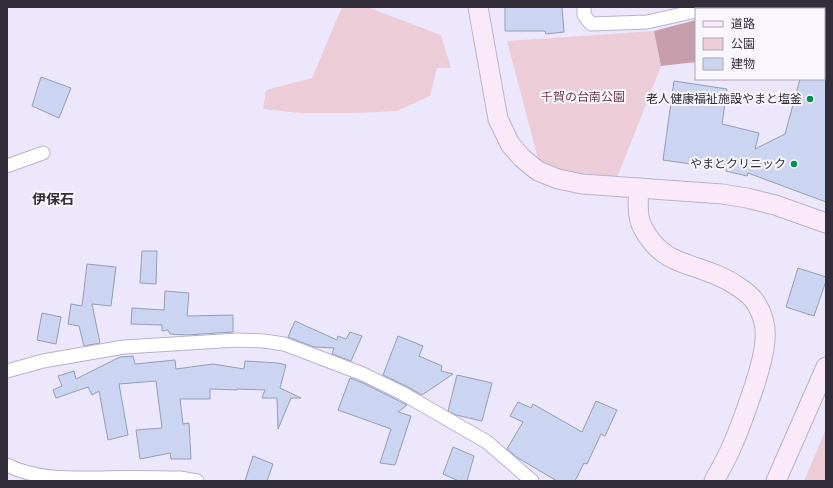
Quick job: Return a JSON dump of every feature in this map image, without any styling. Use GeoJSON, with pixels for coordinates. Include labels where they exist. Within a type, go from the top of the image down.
{"type":"FeatureCollection","features":[{"type":"Feature","properties":{"kind":"street"},"geometry":{"type":"LineString","coordinates":[[478,7],[498,119],[510,144],[522,158],[538,171],[558,179],[582,184],[722,194],[746,198],[826,223]]}},
{"type":"Feature","properties":{"kind":"street"},"geometry":{"type":"LineString","coordinates":[[584,7],[584,15],[591,24],[647,22],[695,11]]}},
{"type":"Feature","properties":{"kind":"street"},"geometry":{"type":"LineString","coordinates":[[7,166],[43,153]]}},
{"type":"Feature","properties":{"kind":"street"},"geometry":{"type":"LineString","coordinates":[[639,188],[638,200],[641,224],[650,240],[660,251],[675,260],[716,274],[730,281],[746,292],[757,304],[763,318],[765,341],[760,369],[732,446],[714,481]]}},
{"type":"Feature","properties":{"kind":"street"},"geometry":{"type":"LineString","coordinates":[[7,371],[43,360],[124,347],[238,340],[264,341],[284,344],[362,374],[408,397],[487,442],[532,481]]}},
{"type":"Feature","properties":{"kind":"street"},"geometry":{"type":"LineString","coordinates":[[776,481],[826,367]]}},
{"type":"Feature","properties":{"kind":"street"},"geometry":{"type":"LineString","coordinates":[[7,465],[18,471],[53,477],[180,478],[197,481]]}},
{"type":"Feature","properties":{"kind":"green space"},"geometry":{"type":"Polygon","coordinates":[[[342,7],[367,7],[441,35],[451,68],[437,68],[430,96],[397,111],[300,113],[263,109],[266,90],[312,78],[342,7]]]}},
{"type":"Feature","properties":{"kind":"green space","name":"千賀の台南公園"},"geometry":{"type":"Polygon","coordinates":[[[654,31],[661,66],[617,178],[557,172],[538,159],[507,41],[654,31]]]}},
{"type":"Feature","properties":{"kind":"green space"},"geometry":{"type":"Polygon","coordinates":[[[826,429],[826,481],[804,481],[826,429]]]}},
{"type":"Feature","properties":{"kind":"shaded area"},"geometry":{"type":"Polygon","coordinates":[[[750,7],[826,7],[825,8],[746,8],[750,7]]]}},
{"type":"Feature","properties":{"kind":"shaded area"},"geometry":{"type":"Polygon","coordinates":[[[695,20],[695,62],[661,66],[654,31],[695,20]]]}},
{"type":"Feature","properties":{"kind":"building"},"geometry":{"type":"Polygon","coordinates":[[[505,7],[562,7],[564,32],[546,34],[545,31],[505,31],[505,7]]]}},
{"type":"Feature","properties":{"kind":"building"},"geometry":{"type":"Polygon","coordinates":[[[41,77],[71,88],[59,118],[32,106],[41,77]]]}},
{"type":"Feature","properties":{"kind":"building"},"geometry":{"type":"Polygon","coordinates":[[[826,79],[826,202],[748,173],[747,176],[726,171],[727,169],[663,160],[674,81],[727,89],[722,124],[759,133],[755,149],[785,134],[800,80],[826,79]]]}},
{"type":"Feature","properties":{"kind":"building"},"geometry":{"type":"Polygon","coordinates":[[[142,251],[157,251],[156,284],[140,283],[142,251]]]}},
{"type":"Feature","properties":{"kind":"building"},"geometry":{"type":"Polygon","coordinates":[[[87,264],[116,267],[111,306],[92,304],[100,343],[84,346],[79,326],[68,324],[71,304],[82,306],[87,264]]]}},
{"type":"Feature","properties":{"kind":"building"},"geometry":{"type":"Polygon","coordinates":[[[798,268],[826,277],[814,316],[786,307],[798,268]]]}},
{"type":"Feature","properties":{"kind":"building"},"geometry":{"type":"Polygon","coordinates":[[[165,291],[189,293],[187,316],[233,315],[233,332],[187,335],[170,334],[168,330],[162,331],[162,325],[131,324],[132,308],[164,310],[165,291]]]}},
{"type":"Feature","properties":{"kind":"building"},"geometry":{"type":"Polygon","coordinates":[[[42,313],[61,317],[56,344],[37,340],[42,313]]]}},
{"type":"Feature","properties":{"kind":"building"},"geometry":{"type":"Polygon","coordinates":[[[295,321],[337,340],[338,336],[346,339],[350,332],[362,336],[351,361],[332,354],[334,348],[314,347],[288,337],[295,321]]]}},
{"type":"Feature","properties":{"kind":"building"},"geometry":{"type":"Polygon","coordinates":[[[398,336],[423,346],[419,356],[442,366],[441,371],[453,374],[422,395],[383,375],[398,336]]]}},
{"type":"Feature","properties":{"kind":"building"},"geometry":{"type":"Polygon","coordinates":[[[133,356],[135,364],[175,360],[176,369],[213,364],[244,369],[245,361],[278,363],[286,365],[280,388],[301,398],[291,398],[278,429],[277,398],[262,398],[265,390],[210,389],[210,399],[180,399],[183,424],[189,423],[191,459],[171,459],[170,453],[140,459],[136,430],[162,428],[156,381],[119,384],[128,435],[108,440],[99,391],[92,395],[88,387],[56,398],[53,390],[62,386],[58,376],[74,371],[76,379],[120,357],[133,356]]]}},
{"type":"Feature","properties":{"kind":"building"},"geometry":{"type":"Polygon","coordinates":[[[457,375],[492,383],[482,421],[456,415],[448,411],[457,375]]]}},
{"type":"Feature","properties":{"kind":"building"},"geometry":{"type":"Polygon","coordinates":[[[350,378],[407,405],[398,412],[411,416],[395,465],[380,463],[391,429],[338,410],[350,378]]]}},
{"type":"Feature","properties":{"kind":"building"},"geometry":{"type":"Polygon","coordinates":[[[596,401],[617,410],[605,436],[601,434],[587,464],[584,463],[575,481],[557,481],[518,458],[507,449],[523,422],[510,416],[518,402],[531,408],[533,404],[582,432],[596,401]]]}},
{"type":"Feature","properties":{"kind":"building"},"geometry":{"type":"Polygon","coordinates":[[[453,447],[474,456],[467,481],[459,481],[443,474],[453,447]]]}},
{"type":"Feature","properties":{"kind":"building"},"geometry":{"type":"Polygon","coordinates":[[[253,456],[273,464],[267,481],[245,481],[253,456]]]}},
{"type":"Feature","properties":{"kind":"place","name":"老人健康福祉施設やまと塩釜"},"geometry":{"type":"Point","coordinates":[810,99]}},
{"type":"Feature","properties":{"kind":"place","name":"やまとクリニック"},"geometry":{"type":"Point","coordinates":[794,164]}},
{"type":"Feature","properties":{"kind":"district","name":"伊保石"},"geometry":{"type":"Point","coordinates":[53,199]}}]}
